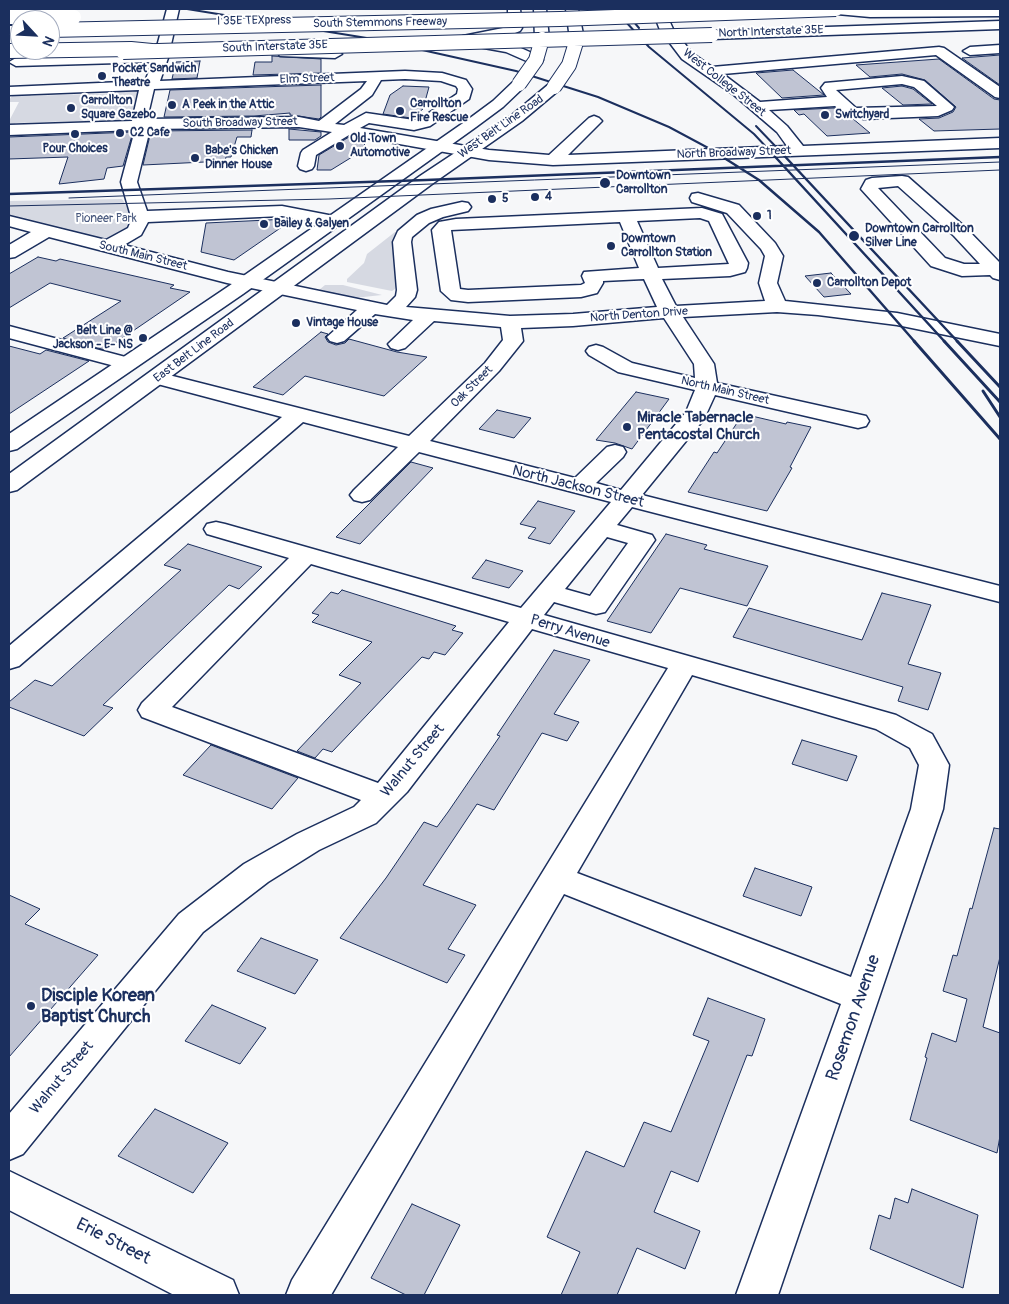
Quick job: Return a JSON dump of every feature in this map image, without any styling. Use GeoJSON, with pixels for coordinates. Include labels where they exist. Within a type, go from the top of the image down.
{"type":"FeatureCollection","features":[{"type":"Feature","properties":{"kind":"main road"},"geometry":{"type":"LineString","coordinates":[[108,247],[134,231],[140,217],[129,182],[143,130],[139,119],[146,91],[151,85],[157,54],[173,9]]}},
{"type":"Feature","properties":{"kind":"main road"},"geometry":{"type":"LineString","coordinates":[[455,41],[500,34],[513,30],[515,28],[514,9]]}},
{"type":"Feature","properties":{"kind":"main road","name":"South Stemmons Freeway"},"geometry":{"type":"LineString","coordinates":[[9,17],[530,9]]}},
{"type":"Feature","properties":{"kind":"main road","name":"West Belt Line Road"},"geometry":{"type":"LineString","coordinates":[[350,210],[498,104],[518,84],[536,60],[542,39],[540,9]]}},
{"type":"Feature","properties":{"kind":"main road","name":"West Belt Line Road"},"geometry":{"type":"LineString","coordinates":[[378,215],[531,108],[554,87],[572,57],[577,39],[572,9]]}},
{"type":"Feature","properties":{"kind":"main road"},"geometry":{"type":"LineString","coordinates":[[593,9],[597,24],[600,27],[643,37]]}},
{"type":"Feature","properties":{"kind":"main road","name":"West College Street"},"geometry":{"type":"LineString","coordinates":[[658,9],[667,30],[687,56],[710,71],[756,107],[782,129],[800,151]]}},
{"type":"Feature","properties":{"kind":"main road","name":"I 35E TEXpress"},"geometry":{"type":"LineString","coordinates":[[60,24],[474,17],[698,9]]}},
{"type":"Feature","properties":{"kind":"main road"},"geometry":{"type":"LineString","coordinates":[[826,9],[836,9]]}},
{"type":"Feature","properties":{"kind":"main road"},"geometry":{"type":"LineString","coordinates":[[826,9],[870,13],[1000,12]]}},
{"type":"Feature","properties":{"kind":"main road","name":"South Stemmons Freeway"},"geometry":{"type":"LineString","coordinates":[[60,30],[560,19],[826,9]]}},
{"type":"Feature","properties":{"kind":"main road","name":"North Interstate 35E"},"geometry":{"type":"LineString","coordinates":[[542,39],[1000,25]]}},
{"type":"Feature","properties":{"kind":"main road","name":"South Interstate 35E"},"geometry":{"type":"LineString","coordinates":[[157,54],[542,39]]}},
{"type":"Feature","properties":{"kind":"main road"},"geometry":{"type":"LineString","coordinates":[[455,41],[509,48],[536,60]]}},
{"type":"Feature","properties":{"kind":"main road"},"geometry":{"type":"LineString","coordinates":[[970,50],[1000,49]]}},
{"type":"Feature","properties":{"kind":"main road"},"geometry":{"type":"LineString","coordinates":[[710,71],[939,51],[997,91]]}},
{"type":"Feature","properties":{"kind":"main road"},"geometry":{"type":"LineString","coordinates":[[60,55],[309,52],[335,54]]}},
{"type":"Feature","properties":{"kind":"main road"},"geometry":{"type":"LineString","coordinates":[[9,78],[13,60]]}},
{"type":"Feature","properties":{"kind":"main road"},"geometry":{"type":"LineString","coordinates":[[9,91],[151,85],[226,88],[244,81],[246,86],[255,91],[374,82],[404,75],[442,77],[461,83],[466,88],[466,92],[449,108],[425,123],[414,125],[366,118],[309,153],[306,166]]}},
{"type":"Feature","properties":{"kind":"main road"},"geometry":{"type":"LineString","coordinates":[[902,80],[919,84],[947,107],[938,112],[864,114],[851,112],[838,101],[830,92],[828,88],[830,86],[902,80]]}},
{"type":"Feature","properties":{"kind":"main road"},"geometry":{"type":"LineString","coordinates":[[323,125],[374,82]]}},
{"type":"Feature","properties":{"kind":"main road"},"geometry":{"type":"LineString","coordinates":[[975,91],[997,91]]}},
{"type":"Feature","properties":{"kind":"main road"},"geometry":{"type":"LineString","coordinates":[[931,94],[956,92]]}},
{"type":"Feature","properties":{"kind":"main road"},"geometry":{"type":"LineString","coordinates":[[756,107],[838,101]]}},
{"type":"Feature","properties":{"kind":"main road","name":"South Broadway Street"},"geometry":{"type":"LineString","coordinates":[[9,130],[140,125],[222,116],[323,125],[468,151]]}},
{"type":"Feature","properties":{"kind":"main road"},"geometry":{"type":"LineString","coordinates":[[553,160],[594,121]]}},
{"type":"Feature","properties":{"kind":"main road","name":"North Broadway Street"},"geometry":{"type":"LineString","coordinates":[[468,151],[509,157],[553,160],[1000,143]]}},
{"type":"Feature","properties":{"kind":"main road"},"geometry":{"type":"LineString","coordinates":[[902,181],[960,232],[998,271],[962,270],[938,262],[869,189],[872,184],[902,181]]}},
{"type":"Feature","properties":{"kind":"main road"},"geometry":{"type":"LineString","coordinates":[[645,199],[697,198],[725,205],[739,214],[766,244],[774,256],[768,283],[777,306]]}},
{"type":"Feature","properties":{"kind":"main road"},"geometry":{"type":"LineString","coordinates":[[392,312],[407,290],[402,242],[404,236],[423,219],[437,213],[480,205]]}},
{"type":"Feature","properties":{"kind":"main road","name":"East Belt Line Road"},"geometry":{"type":"LineString","coordinates":[[9,444],[350,210]]}},
{"type":"Feature","properties":{"kind":"main road"},"geometry":{"type":"LineString","coordinates":[[140,217],[282,211],[333,221]]}},
{"type":"Feature","properties":{"kind":"main road"},"geometry":{"type":"LineString","coordinates":[[702,213],[716,218],[739,263],[738,268],[730,270],[651,274],[591,276],[594,283],[590,289],[581,291],[458,296],[451,291],[441,230],[445,226],[456,224],[702,213]]}},
{"type":"Feature","properties":{"kind":"main road","name":"East Belt Line Road"},"geometry":{"type":"LineString","coordinates":[[9,486],[378,215]]}},
{"type":"Feature","properties":{"kind":"main road"},"geometry":{"type":"LineString","coordinates":[[627,217],[662,300],[704,364],[708,387]]}},
{"type":"Feature","properties":{"kind":"main road","name":"South Main Street"},"geometry":{"type":"LineString","coordinates":[[9,221],[46,232],[277,289]]}},
{"type":"Feature","properties":{"kind":"main road"},"geometry":{"type":"LineString","coordinates":[[9,253],[46,232]]}},
{"type":"Feature","properties":{"kind":"main road","name":"North Denton Drive"},"geometry":{"type":"LineString","coordinates":[[277,289],[370,309],[428,316],[510,322],[573,320],[777,306],[818,308],[897,319],[998,343]]}},
{"type":"Feature","properties":{"kind":"main road"},"geometry":{"type":"LineString","coordinates":[[337,337],[370,309]]}},
{"type":"Feature","properties":{"kind":"main road"},"geometry":{"type":"LineString","coordinates":[[398,344],[428,316]]}},
{"type":"Feature","properties":{"kind":"main road","name":"Oak Street"},"geometry":{"type":"LineString","coordinates":[[414,445],[492,367],[513,341],[510,322]]}},
{"type":"Feature","properties":{"kind":"main road"},"geometry":{"type":"LineString","coordinates":[[9,332],[126,363]]}},
{"type":"Feature","properties":{"kind":"main road","name":"North Main Street"},"geometry":{"type":"LineString","coordinates":[[596,351],[625,368],[858,421]]}},
{"type":"Feature","properties":{"kind":"main road","name":"North Jackson Street"},"geometry":{"type":"LineString","coordinates":[[157,378],[1000,594]]}},
{"type":"Feature","properties":{"kind":"main road","name":"Walnut Street"},"geometry":{"type":"LineString","coordinates":[[9,1142],[191,923],[256,873],[308,842],[365,815],[384,797],[526,619],[696,414],[708,387]]}},
{"type":"Feature","properties":{"kind":"main road"},"geometry":{"type":"LineString","coordinates":[[9,660],[298,415]]}},
{"type":"Feature","properties":{"kind":"main road"},"geometry":{"type":"LineString","coordinates":[[362,495],[414,445]]}},
{"type":"Feature","properties":{"kind":"main road"},"geometry":{"type":"LineString","coordinates":[[579,487],[615,452]]}},
{"type":"Feature","properties":{"kind":"main road"},"geometry":{"type":"LineString","coordinates":[[548,592],[596,606],[643,540],[602,528]]}},
{"type":"Feature","properties":{"kind":"main road","name":"Perry Avenue"},"geometry":{"type":"LineString","coordinates":[[216,529],[886,722],[922,741]]}},
{"type":"Feature","properties":{"kind":"main road"},"geometry":{"type":"LineString","coordinates":[[306,555],[152,710],[384,797]]}},
{"type":"Feature","properties":{"kind":"main road"},"geometry":{"type":"LineString","coordinates":[[307,1295],[684,665]]}},
{"type":"Feature","properties":{"kind":"main road","name":"Rosemon Avenue"},"geometry":{"type":"LineString","coordinates":[[757,1295],[927,809],[934,765],[922,741]]}},
{"type":"Feature","properties":{"kind":"main road"},"geometry":{"type":"LineString","coordinates":[[556,878],[635,906],[717,941],[861,996]]}},
{"type":"Feature","properties":{"kind":"main road","name":"Erie Street"},"geometry":{"type":"LineString","coordinates":[[9,1190],[218,1295]]}},
{"type":"Feature","properties":{"kind":"green space"},"geometry":{"type":"Polygon","coordinates":[[[125,89],[141,90],[133,120],[130,121],[110,123],[106,120],[15,123],[16,125],[9,127],[9,121],[19,102],[9,102],[9,100],[18,93],[34,93],[30,96],[117,93],[125,89]]]}},
{"type":"Feature","properties":{"kind":"green space","name":"Pioneer Park"},"geometry":{"type":"Polygon","coordinates":[[[122,199],[132,214],[130,226],[117,238],[99,241],[9,217],[9,201],[122,199]]]}},
{"type":"Feature","properties":{"kind":"green space"},"geometry":{"type":"Polygon","coordinates":[[[395,232],[398,232],[394,239],[397,285],[395,289],[392,291],[347,282],[347,279],[364,263],[367,254],[395,232]]]}},
{"type":"Feature","properties":{"kind":"green space"},"geometry":{"type":"Polygon","coordinates":[[[325,285],[343,285],[382,295],[354,298],[319,290],[325,285]]]}},
{"type":"Feature","properties":{"kind":"building"},"geometry":{"type":"Polygon","coordinates":[[[1000,55],[1000,85],[962,58],[1000,55]]]}},
{"type":"Feature","properties":{"kind":"building"},"geometry":{"type":"Polygon","coordinates":[[[272,56],[321,59],[321,73],[253,75],[255,62],[272,62],[272,56]]]}},
{"type":"Feature","properties":{"kind":"building"},"geometry":{"type":"Polygon","coordinates":[[[939,59],[994,99],[1000,100],[1000,129],[934,131],[919,119],[939,118],[953,112],[956,107],[925,80],[902,74],[870,77],[856,65],[939,59]]]}},
{"type":"Feature","properties":{"kind":"building"},"geometry":{"type":"Polygon","coordinates":[[[200,61],[197,78],[172,79],[176,62],[200,61]]]}},
{"type":"Feature","properties":{"kind":"building"},"geometry":{"type":"Polygon","coordinates":[[[793,70],[824,95],[782,98],[756,73],[793,70]]]}},
{"type":"Feature","properties":{"kind":"building"},"geometry":{"type":"Polygon","coordinates":[[[321,85],[321,117],[319,119],[290,115],[290,113],[254,116],[164,117],[170,90],[321,85]]]}},
{"type":"Feature","properties":{"kind":"building"},"geometry":{"type":"Polygon","coordinates":[[[403,86],[429,87],[423,109],[411,118],[383,114],[390,95],[403,86]]]}},
{"type":"Feature","properties":{"kind":"building"},"geometry":{"type":"Polygon","coordinates":[[[902,86],[913,89],[932,104],[903,105],[882,88],[902,86]]]}},
{"type":"Feature","properties":{"kind":"building"},"geometry":{"type":"Polygon","coordinates":[[[834,108],[845,116],[852,118],[870,133],[827,136],[804,114],[799,115],[794,110],[834,108]]]}},
{"type":"Feature","properties":{"kind":"building"},"geometry":{"type":"Polygon","coordinates":[[[289,129],[321,132],[321,136],[315,140],[289,140],[289,129]]]}},
{"type":"Feature","properties":{"kind":"building"},"geometry":{"type":"Polygon","coordinates":[[[252,130],[251,137],[237,137],[231,157],[226,157],[225,161],[143,165],[151,131],[252,130]]]}},
{"type":"Feature","properties":{"kind":"building"},"geometry":{"type":"Polygon","coordinates":[[[133,132],[123,166],[107,168],[104,179],[59,184],[68,157],[9,159],[9,137],[133,132]]]}},
{"type":"Feature","properties":{"kind":"building"},"geometry":{"type":"Polygon","coordinates":[[[349,137],[364,140],[365,149],[331,170],[317,170],[319,155],[349,137]]]}},
{"type":"Feature","properties":{"kind":"building"},"geometry":{"type":"Polygon","coordinates":[[[292,220],[234,260],[201,252],[206,223],[292,220]]]}},
{"type":"Feature","properties":{"kind":"building"},"geometry":{"type":"Polygon","coordinates":[[[38,257],[56,261],[60,259],[174,285],[170,288],[190,292],[105,350],[63,338],[121,301],[50,283],[9,308],[9,274],[38,257]]]}},
{"type":"Feature","properties":{"kind":"building","name":"Carrollton Depot"},"geometry":{"type":"Polygon","coordinates":[[[831,273],[851,294],[824,297],[805,276],[831,273]]]}},
{"type":"Feature","properties":{"kind":"building"},"geometry":{"type":"Polygon","coordinates":[[[321,332],[328,334],[325,337],[328,342],[336,345],[345,343],[349,339],[397,352],[427,357],[384,396],[305,376],[283,395],[253,387],[321,332]]]}},
{"type":"Feature","properties":{"kind":"building"},"geometry":{"type":"Polygon","coordinates":[[[9,346],[40,354],[46,350],[89,361],[9,414],[9,346]]]}},
{"type":"Feature","properties":{"kind":"building","name":"Miracle Tabernacle Pentacostal Church"},"geometry":{"type":"Polygon","coordinates":[[[636,392],[669,399],[632,449],[615,443],[596,440],[636,392]]]}},
{"type":"Feature","properties":{"kind":"building"},"geometry":{"type":"Polygon","coordinates":[[[497,410],[531,418],[514,438],[479,429],[497,410]]]}},
{"type":"Feature","properties":{"kind":"building"},"geometry":{"type":"Polygon","coordinates":[[[743,414],[786,424],[787,422],[811,427],[790,467],[792,468],[767,511],[688,492],[714,452],[717,453],[743,414]]]}},
{"type":"Feature","properties":{"kind":"building"},"geometry":{"type":"Polygon","coordinates":[[[411,462],[433,468],[360,544],[336,537],[411,462]]]}},
{"type":"Feature","properties":{"kind":"building"},"geometry":{"type":"Polygon","coordinates":[[[538,501],[575,511],[550,544],[528,538],[536,528],[520,524],[538,501]]]}},
{"type":"Feature","properties":{"kind":"building"},"geometry":{"type":"Polygon","coordinates":[[[666,534],[707,545],[704,549],[768,566],[747,606],[680,588],[651,633],[607,621],[666,534]]]}},
{"type":"Feature","properties":{"kind":"building"},"geometry":{"type":"Polygon","coordinates":[[[188,544],[262,567],[239,589],[229,585],[103,705],[113,708],[84,736],[9,707],[9,702],[35,680],[52,686],[181,570],[164,565],[188,544]]]}},
{"type":"Feature","properties":{"kind":"building"},"geometry":{"type":"Polygon","coordinates":[[[486,560],[523,571],[509,588],[472,578],[486,560]]]}},
{"type":"Feature","properties":{"kind":"building"},"geometry":{"type":"Polygon","coordinates":[[[342,590],[456,626],[452,630],[463,633],[445,655],[434,652],[429,659],[422,657],[332,752],[323,749],[315,758],[297,751],[361,683],[339,675],[372,642],[312,622],[319,615],[312,613],[331,592],[338,594],[342,590]]]}},
{"type":"Feature","properties":{"kind":"building"},"geometry":{"type":"Polygon","coordinates":[[[882,593],[931,605],[908,664],[941,673],[928,710],[898,701],[903,687],[733,637],[749,608],[862,640],[882,593]]]}},
{"type":"Feature","properties":{"kind":"building"},"geometry":{"type":"Polygon","coordinates":[[[554,650],[590,660],[554,714],[579,722],[567,741],[542,733],[494,810],[477,804],[423,885],[476,905],[448,949],[465,955],[447,983],[340,938],[386,878],[424,822],[437,827],[500,736],[497,735],[554,650]]]}},
{"type":"Feature","properties":{"kind":"building"},"geometry":{"type":"Polygon","coordinates":[[[802,740],[857,756],[847,781],[792,764],[802,740]]]}},
{"type":"Feature","properties":{"kind":"building"},"geometry":{"type":"Polygon","coordinates":[[[211,745],[298,778],[272,809],[183,775],[211,745]]]}},
{"type":"Feature","properties":{"kind":"building"},"geometry":{"type":"Polygon","coordinates":[[[994,828],[1000,829],[1000,957],[983,1027],[1000,1033],[1000,1136],[997,1153],[910,1120],[932,1033],[956,1042],[967,999],[943,991],[953,955],[957,956],[970,908],[972,909],[994,828]]]}},
{"type":"Feature","properties":{"kind":"building"},"geometry":{"type":"Polygon","coordinates":[[[755,868],[812,887],[801,916],[743,896],[755,868]]]}},
{"type":"Feature","properties":{"kind":"building","name":"Disciple Korean Baptist Church"},"geometry":{"type":"Polygon","coordinates":[[[9,895],[40,909],[25,924],[98,955],[9,1057],[9,895]]]}},
{"type":"Feature","properties":{"kind":"building"},"geometry":{"type":"Polygon","coordinates":[[[261,938],[318,960],[295,994],[237,971],[261,938]]]}},
{"type":"Feature","properties":{"kind":"building"},"geometry":{"type":"Polygon","coordinates":[[[708,998],[765,1019],[752,1056],[747,1055],[698,1182],[671,1171],[654,1212],[700,1231],[685,1269],[637,1248],[617,1295],[561,1295],[580,1252],[547,1237],[586,1151],[624,1167],[644,1122],[671,1132],[709,1041],[693,1035],[708,998]]]}},
{"type":"Feature","properties":{"kind":"building"},"geometry":{"type":"Polygon","coordinates":[[[212,1005],[266,1028],[240,1064],[185,1041],[212,1005]]]}},
{"type":"Feature","properties":{"kind":"building"},"geometry":{"type":"Polygon","coordinates":[[[155,1109],[228,1143],[193,1193],[118,1156],[155,1109]]]}},
{"type":"Feature","properties":{"kind":"building"},"geometry":{"type":"Polygon","coordinates":[[[912,1189],[978,1215],[963,1288],[870,1249],[879,1215],[890,1219],[895,1198],[908,1203],[912,1189]]]}},
{"type":"Feature","properties":{"kind":"building"},"geometry":{"type":"Polygon","coordinates":[[[412,1204],[460,1225],[424,1295],[406,1295],[371,1278],[412,1204]]]}},
{"type":"Feature","properties":{"kind":"tram line"},"geometry":{"type":"LineString","coordinates":[[69,198],[1000,162]]}},
{"type":"Feature","properties":{"kind":"tram line"},"geometry":{"type":"LineString","coordinates":[[9,206],[329,199],[1000,170]]}},
{"type":"Feature","properties":{"kind":"railway"},"geometry":{"type":"LineString","coordinates":[[187,9],[373,39],[516,71],[598,97],[669,127],[712,150]]}},
{"type":"Feature","properties":{"kind":"railway"},"geometry":{"type":"LineString","coordinates":[[614,9],[649,47],[754,134],[769,150]]}},
{"type":"Feature","properties":{"kind":"railway"},"geometry":{"type":"LineString","coordinates":[[623,9],[639,28]]}},
{"type":"Feature","properties":{"kind":"railway"},"geometry":{"type":"LineString","coordinates":[[756,126],[779,150]]}},
{"type":"Feature","properties":{"kind":"railway"},"geometry":{"type":"LineString","coordinates":[[710,149],[739,167]]}},
{"type":"Feature","properties":{"kind":"railway"},"geometry":{"type":"LineString","coordinates":[[768,149],[783,166]]}},
{"type":"Feature","properties":{"kind":"railway"},"geometry":{"type":"LineString","coordinates":[[778,149],[793,165]]}},
{"type":"Feature","properties":{"kind":"railway"},"geometry":{"type":"LineString","coordinates":[[793,165],[1000,157]]}},
{"type":"Feature","properties":{"kind":"railway"},"geometry":{"type":"LineString","coordinates":[[783,166],[793,165]]}},
{"type":"Feature","properties":{"kind":"railway"},"geometry":{"type":"LineString","coordinates":[[793,165],[958,342]]}},
{"type":"Feature","properties":{"kind":"railway"},"geometry":{"type":"LineString","coordinates":[[739,167],[783,166]]}},
{"type":"Feature","properties":{"kind":"railway"},"geometry":{"type":"LineString","coordinates":[[783,166],[945,342]]}},
{"type":"Feature","properties":{"kind":"railway"},"geometry":{"type":"LineString","coordinates":[[9,194],[739,167]]}},
{"type":"Feature","properties":{"kind":"railway"},"geometry":{"type":"LineString","coordinates":[[739,167],[759,180],[819,232],[915,342]]}},
{"type":"Feature","properties":{"kind":"railway"},"geometry":{"type":"LineString","coordinates":[[914,341],[1000,439]]}},
{"type":"Feature","properties":{"kind":"railway"},"geometry":{"type":"LineString","coordinates":[[944,341],[1000,402]]}},
{"type":"Feature","properties":{"kind":"railway"},"geometry":{"type":"LineString","coordinates":[[957,341],[1000,387]]}},
{"type":"Feature","properties":{"kind":"railway"},"geometry":{"type":"LineString","coordinates":[[983,391],[1000,417]]}},
{"type":"Feature","properties":{"kind":"place","name":"Pocket Sandwich Theatre"},"geometry":{"type":"Point","coordinates":[102,76]}},
{"type":"Feature","properties":{"kind":"place","name":"A Peek in the Attic"},"geometry":{"type":"Point","coordinates":[172,105]}},
{"type":"Feature","properties":{"kind":"place","name":"Carrollton Square Gazebo"},"geometry":{"type":"Point","coordinates":[71,108]}},
{"type":"Feature","properties":{"kind":"place","name":"Carrollton Fire Rescue"},"geometry":{"type":"Point","coordinates":[400,111]}},
{"type":"Feature","properties":{"kind":"place","name":"Switchyard"},"geometry":{"type":"Point","coordinates":[825,115]}},
{"type":"Feature","properties":{"kind":"place","name":"C2 Cafe"},"geometry":{"type":"Point","coordinates":[120,133]}},
{"type":"Feature","properties":{"kind":"place","name":"Pour Choices"},"geometry":{"type":"Point","coordinates":[75,134]}},
{"type":"Feature","properties":{"kind":"place","name":"Old Town Automotive"},"geometry":{"type":"Point","coordinates":[340,146]}},
{"type":"Feature","properties":{"kind":"place","name":"Babe's Chicken Dinner House"},"geometry":{"type":"Point","coordinates":[195,158]}},
{"type":"Feature","properties":{"kind":"place","name":"Downtown Carrollton"},"geometry":{"type":"Point","coordinates":[605,183]}},
{"type":"Feature","properties":{"kind":"place","name":"4"},"geometry":{"type":"Point","coordinates":[535,197]}},
{"type":"Feature","properties":{"kind":"place","name":"5"},"geometry":{"type":"Point","coordinates":[492,199]}},
{"type":"Feature","properties":{"kind":"place","name":"1"},"geometry":{"type":"Point","coordinates":[757,216]}},
{"type":"Feature","properties":{"kind":"place","name":"Bailey & Galyen"},"geometry":{"type":"Point","coordinates":[264,224]}},
{"type":"Feature","properties":{"kind":"place","name":"Downtown Carrollton Silver Line"},"geometry":{"type":"Point","coordinates":[854,236]}},
{"type":"Feature","properties":{"kind":"place","name":"Downtown Carrollton Station"},"geometry":{"type":"Point","coordinates":[611,246]}},
{"type":"Feature","properties":{"kind":"place","name":"Carrollton Depot"},"geometry":{"type":"Point","coordinates":[817,283]}},
{"type":"Feature","properties":{"kind":"place","name":"Vintage House"},"geometry":{"type":"Point","coordinates":[296,323]}},
{"type":"Feature","properties":{"kind":"place","name":"Belt Line @ Jackson - E- NS"},"geometry":{"type":"Point","coordinates":[143,338]}},
{"type":"Feature","properties":{"kind":"place","name":"Miracle Tabernacle Pentacostal Church"},"geometry":{"type":"Point","coordinates":[627,427]}},
{"type":"Feature","properties":{"kind":"place","name":"Disciple Korean Baptist Church"},"geometry":{"type":"Point","coordinates":[31,1006]}}]}
